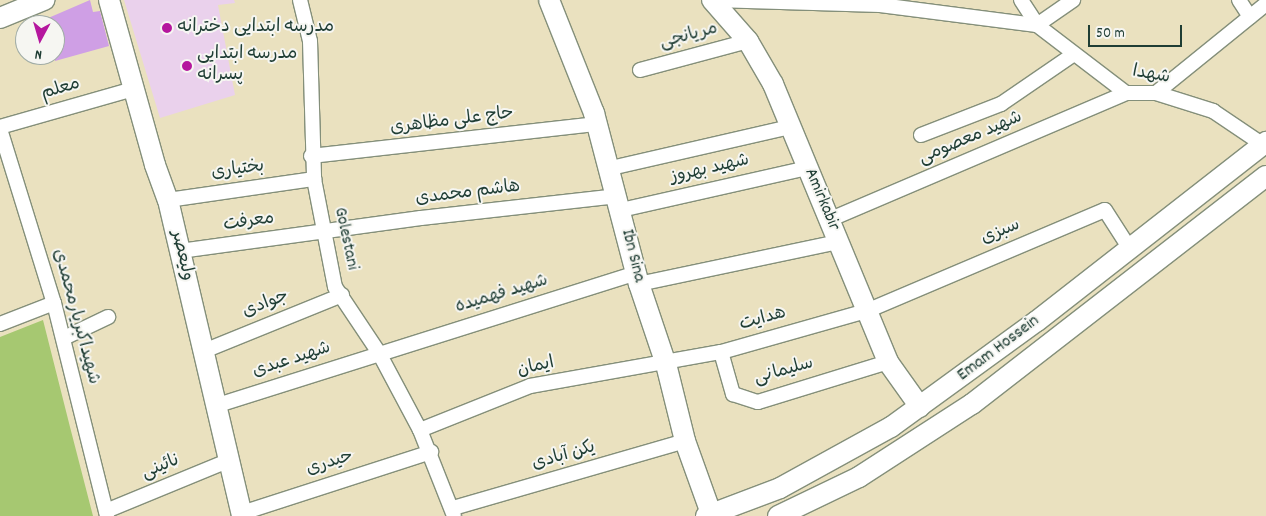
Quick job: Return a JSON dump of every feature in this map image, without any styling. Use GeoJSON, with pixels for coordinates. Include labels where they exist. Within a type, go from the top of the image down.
{"type":"FeatureCollection","features":[{"type":"Feature","properties":{"kind":"street"},"geometry":{"type":"LineString","coordinates":[[0,18],[44,0]]}},
{"type":"Feature","properties":{"kind":"street","name":"ولیعصر"},"geometry":{"type":"LineString","coordinates":[[109,0],[133,89],[168,200],[218,405],[242,514]]}},
{"type":"Feature","properties":{"kind":"street","name":"Golestani"},"geometry":{"type":"LineString","coordinates":[[300,0],[310,41],[314,179],[323,232],[336,286],[378,353],[420,430],[431,452],[442,490],[453,512]]}},
{"type":"Feature","properties":{"kind":"street","name":"Ibn Sina"},"geometry":{"type":"LineString","coordinates":[[549,0],[581,76],[611,168],[637,279],[666,364],[685,441],[710,516]]}},
{"type":"Feature","properties":{"kind":"street"},"geometry":{"type":"LineString","coordinates":[[713,0],[846,2],[1037,24],[1073,0]]}},
{"type":"Feature","properties":{"kind":"street","name":"Amirkabir"},"geometry":{"type":"LineString","coordinates":[[713,0],[748,41],[773,84],[807,168],[831,219],[838,242],[869,310],[888,362],[920,407]]}},
{"type":"Feature","properties":{"kind":"street"},"geometry":{"type":"LineString","coordinates":[[1021,0],[1037,24]]}},
{"type":"Feature","properties":{"kind":"street"},"geometry":{"type":"LineString","coordinates":[[1239,0],[1250,17]]}},
{"type":"Feature","properties":{"kind":"street"},"geometry":{"type":"LineString","coordinates":[[1156,93],[1266,4]]}},
{"type":"Feature","properties":{"kind":"street","name":"شهدا"},"geometry":{"type":"LineString","coordinates":[[1037,24],[1126,93],[1156,93],[1213,111],[1264,143]]}},
{"type":"Feature","properties":{"kind":"street","name":"مریانجی"},"geometry":{"type":"LineString","coordinates":[[640,70],[748,41]]}},
{"type":"Feature","properties":{"kind":"street"},"geometry":{"type":"LineString","coordinates":[[921,135],[1001,104],[1074,54]]}},
{"type":"Feature","properties":{"kind":"street","name":"معلم"},"geometry":{"type":"LineString","coordinates":[[0,128],[133,89]]}},
{"type":"Feature","properties":{"kind":"street","name":"شهید معصومی"},"geometry":{"type":"LineString","coordinates":[[831,219],[1126,93]]}},
{"type":"Feature","properties":{"kind":"street","name":"حاج علی مظاهری"},"geometry":{"type":"LineString","coordinates":[[312,156],[597,124]]}},
{"type":"Feature","properties":{"kind":"street"},"geometry":{"type":"LineString","coordinates":[[611,168],[790,127]]}},
{"type":"Feature","properties":{"kind":"street","name":"شهیداکبریارمحمدی"},"geometry":{"type":"LineString","coordinates":[[0,128],[64,338],[106,513]]}},
{"type":"Feature","properties":{"kind":"street","name":"Emam Hossein"},"geometry":{"type":"LineString","coordinates":[[710,516],[780,488],[891,427],[1130,249],[1264,143]]}},
{"type":"Feature","properties":{"kind":"street","name":"شهید بهروز"},"geometry":{"type":"LineString","coordinates":[[619,203],[807,168]]}},
{"type":"Feature","properties":{"kind":"street","name":"Emam Hossein"},"geometry":{"type":"LineString","coordinates":[[778,516],[859,477],[972,404],[1266,176]]}},
{"type":"Feature","properties":{"kind":"street","name":"بختیاری"},"geometry":{"type":"LineString","coordinates":[[168,200],[314,179]]}},
{"type":"Feature","properties":{"kind":"street","name":"هاشم محمدی"},"geometry":{"type":"LineString","coordinates":[[323,232],[619,203]]}},
{"type":"Feature","properties":{"kind":"street","name":"سبزی"},"geometry":{"type":"LineString","coordinates":[[869,310],[1105,210],[1130,249]]}},
{"type":"Feature","properties":{"kind":"street","name":"معرفت"},"geometry":{"type":"LineString","coordinates":[[180,251],[323,232]]}},
{"type":"Feature","properties":{"kind":"street","name":"شهید فهمیده"},"geometry":{"type":"LineString","coordinates":[[378,353],[637,279],[838,242]]}},
{"type":"Feature","properties":{"kind":"street","name":"جوادی"},"geometry":{"type":"LineString","coordinates":[[204,351],[342,294]]}},
{"type":"Feature","properties":{"kind":"street"},"geometry":{"type":"LineString","coordinates":[[0,324],[54,303]]}},
{"type":"Feature","properties":{"kind":"street","name":"هدایت"},"geometry":{"type":"LineString","coordinates":[[666,364],[721,352],[869,310]]}},
{"type":"Feature","properties":{"kind":"street"},"geometry":{"type":"LineString","coordinates":[[64,338],[108,317]]}},
{"type":"Feature","properties":{"kind":"street","name":"سلیمانی"},"geometry":{"type":"LineString","coordinates":[[721,352],[733,394],[758,402],[888,362]]}},
{"type":"Feature","properties":{"kind":"street","name":"شهید عبدی"},"geometry":{"type":"LineString","coordinates":[[218,405],[378,353]]}},
{"type":"Feature","properties":{"kind":"street","name":"ایمان"},"geometry":{"type":"LineString","coordinates":[[420,430],[530,386],[666,364]]}},
{"type":"Feature","properties":{"kind":"street","name":"یکن آبادی"},"geometry":{"type":"LineString","coordinates":[[453,512],[685,441]]}},
{"type":"Feature","properties":{"kind":"street","name":"حیدری"},"geometry":{"type":"LineString","coordinates":[[242,514],[431,452]]}},
{"type":"Feature","properties":{"kind":"street","name":"نائینی"},"geometry":{"type":"LineString","coordinates":[[106,513],[230,460]]}},
{"type":"Feature","properties":{"kind":"shaded area","name":"مدرسه ابتدایی پسرانه"},"geometry":{"type":"Polygon","coordinates":[[[124,0],[234,0],[235,3],[218,5],[235,95],[160,118],[124,0]]]}},
{"type":"Feature","properties":{"kind":"green space"},"geometry":{"type":"Polygon","coordinates":[[[43,320],[93,516],[0,516],[0,337],[43,320]]]}},
{"type":"Feature","properties":{"kind":"building"},"geometry":{"type":"Polygon","coordinates":[[[90,0],[93,12],[100,11],[109,46],[65,58],[65,15],[55,15],[90,0]]]}},
{"type":"Feature","properties":{"kind":"place","name":"مدرسه ابتدایی دخترانه"},"geometry":{"type":"Point","coordinates":[167,28]}},
{"type":"Feature","properties":{"kind":"place","name":"مدرسه ابتدایی پسرانه"},"geometry":{"type":"Point","coordinates":[187,66]}}]}
